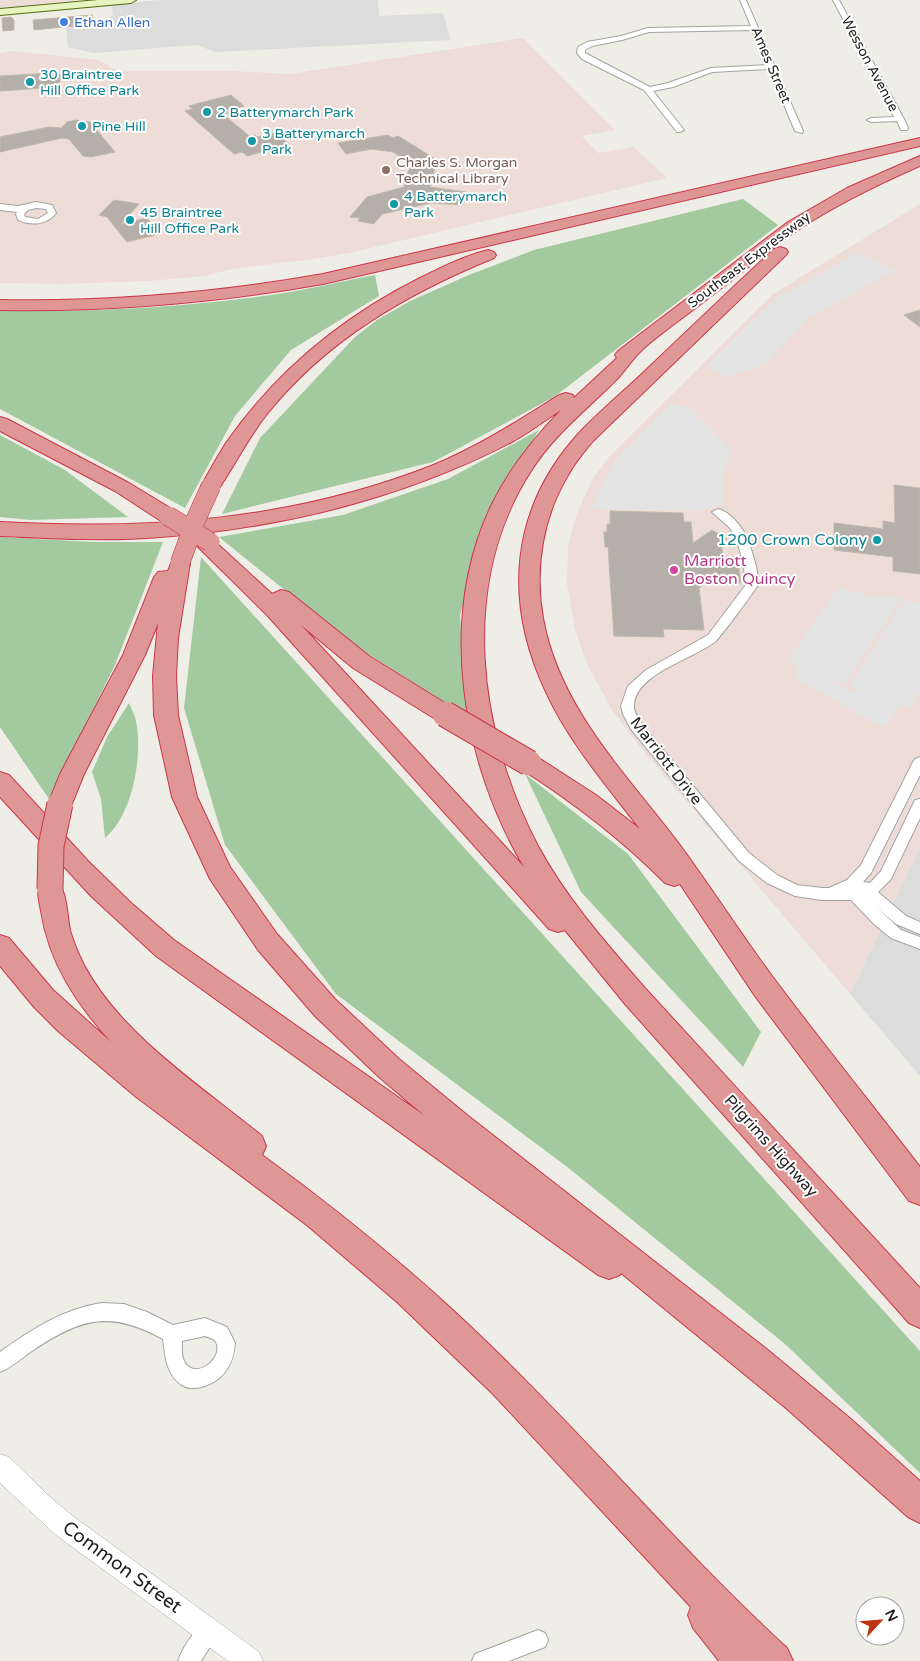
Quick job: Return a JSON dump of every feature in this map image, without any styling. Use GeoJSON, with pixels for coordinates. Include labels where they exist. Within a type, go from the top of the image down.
{"type":"FeatureCollection","features":[{"type":"Feature","properties":{"kind":"highway"},"geometry":{"type":"LineString","coordinates":[[0,305],[62,306],[132,303],[209,297],[276,288],[369,270],[920,142]]}},
{"type":"Feature","properties":{"kind":"highway","name":"Southeast Expressway"},"geometry":{"type":"LineString","coordinates":[[637,345],[779,235],[826,205],[878,178],[920,160]]}},
{"type":"Feature","properties":{"kind":"highway"},"geometry":{"type":"LineString","coordinates":[[665,202],[484,256],[426,281],[373,311],[324,347],[281,388],[242,434],[211,486],[134,655],[72,774],[60,804],[50,846],[50,889],[57,929],[66,956],[85,992],[108,1023],[138,1052],[251,1146],[351,1241],[413,1295],[493,1372],[708,1599],[774,1661]]}},
{"type":"Feature","properties":{"kind":"highway"},"geometry":{"type":"LineString","coordinates":[[765,988],[677,861],[593,750],[568,713],[548,674],[538,644],[530,604],[528,566],[533,534],[541,506],[557,474],[573,452],[586,437],[811,224],[826,205]]}},
{"type":"Feature","properties":{"kind":"highway"},"geometry":{"type":"LineString","coordinates":[[0,529],[82,532],[176,529],[259,519],[355,498],[425,475],[509,437],[565,400],[637,345]]}},
{"type":"Feature","properties":{"kind":"highway"},"geometry":{"type":"LineString","coordinates":[[623,980],[552,889],[534,861],[510,808],[492,761],[480,715],[474,671],[473,630],[476,590],[484,554],[501,508],[518,477],[553,430],[612,374],[637,345]]}},
{"type":"Feature","properties":{"kind":"highway"},"geometry":{"type":"LineString","coordinates":[[0,422],[122,487],[168,516],[207,542],[361,662],[529,763],[584,799],[651,854],[696,900],[920,1191]]}},
{"type":"Feature","properties":{"kind":"highway"},"geometry":{"type":"LineString","coordinates":[[207,542],[270,604],[559,922],[623,980]]}},
{"type":"Feature","properties":{"kind":"highway"},"geometry":{"type":"LineString","coordinates":[[176,563],[164,656],[168,729],[179,775],[196,823],[215,863],[240,903],[276,952],[350,1033],[385,1065],[449,1118],[707,1321],[857,1448],[920,1505]]}},
{"type":"Feature","properties":{"kind":"highway"},"geometry":{"type":"LineString","coordinates":[[0,782],[91,883],[165,948],[626,1276],[707,1321]]}},
{"type":"Feature","properties":{"kind":"highway"},"geometry":{"type":"LineString","coordinates":[[0,946],[56,1014],[106,1058],[285,1189],[351,1241]]}},
{"type":"Feature","properties":{"kind":"highway","name":"Pilgrims Highway"},"geometry":{"type":"LineString","coordinates":[[623,980],[920,1312]]}},
{"type":"Feature","properties":{"kind":"highway"},"geometry":{"type":"LineString","coordinates":[[840,1086],[920,1180]]}},
{"type":"Feature","properties":{"kind":"highway"},"geometry":{"type":"LineString","coordinates":[[610,1496],[742,1661]]}},
{"type":"Feature","properties":{"kind":"main road"},"geometry":{"type":"LineString","coordinates":[[0,12],[131,0]]}},
{"type":"Feature","properties":{"kind":"street","name":"Ames Street"},"geometry":{"type":"LineString","coordinates":[[743,0],[799,131]]}},
{"type":"Feature","properties":{"kind":"street","name":"Wesson Avenue"},"geometry":{"type":"LineString","coordinates":[[836,0],[904,128]]}},
{"type":"Feature","properties":{"kind":"street"},"geometry":{"type":"LineString","coordinates":[[680,130],[650,89],[585,57],[581,54],[581,49],[593,43],[622,38],[648,30],[755,28]]}},
{"type":"Feature","properties":{"kind":"street"},"geometry":{"type":"LineString","coordinates":[[650,89],[670,85],[711,70],[772,67]]}},
{"type":"Feature","properties":{"kind":"street"},"geometry":{"type":"LineString","coordinates":[[871,120],[900,119]]}},
{"type":"Feature","properties":{"kind":"street"},"geometry":{"type":"LineString","coordinates":[[21,218],[20,212],[30,206]]}},
{"type":"Feature","properties":{"kind":"street"},"geometry":{"type":"LineString","coordinates":[[0,207],[18,209],[30,206],[47,206],[52,209],[52,213],[39,221],[28,221],[13,213],[0,211]]}},
{"type":"Feature","properties":{"kind":"street","name":"Marriott Drive"},"geometry":{"type":"LineString","coordinates":[[718,512],[734,526],[746,547],[751,569],[750,589],[712,638],[638,682],[630,693],[628,710],[638,730],[750,863],[787,887],[803,892],[822,894],[856,888]]}},
{"type":"Feature","properties":{"kind":"street"},"geometry":{"type":"LineString","coordinates":[[856,888],[920,762]]}},
{"type":"Feature","properties":{"kind":"street"},"geometry":{"type":"LineString","coordinates":[[856,888],[878,884],[883,879],[920,804]]}},
{"type":"Feature","properties":{"kind":"street"},"geometry":{"type":"LineString","coordinates":[[856,888],[901,920],[920,928]]}},
{"type":"Feature","properties":{"kind":"street"},"geometry":{"type":"LineString","coordinates":[[856,888],[880,921],[896,934],[920,944]]}},
{"type":"Feature","properties":{"kind":"street"},"geometry":{"type":"LineString","coordinates":[[0,1363],[45,1331],[67,1320],[90,1314],[111,1312],[133,1314],[152,1322],[172,1334]]}},
{"type":"Feature","properties":{"kind":"street","name":"Common Street"},"geometry":{"type":"LineString","coordinates":[[0,1466],[59,1521],[250,1661]]}},
{"type":"Feature","properties":{"kind":"street"},"geometry":{"type":"LineString","coordinates":[[188,1661],[210,1631]]}},
{"type":"Feature","properties":{"kind":"street"},"geometry":{"type":"LineString","coordinates":[[482,1661],[538,1640]]}},
{"type":"Feature","properties":{"kind":"shaded area"},"geometry":{"type":"Polygon","coordinates":[[[0,0],[82,0],[0,8],[0,0]]]}},
{"type":"Feature","properties":{"kind":"shaded area"},"geometry":{"type":"Polygon","coordinates":[[[160,0],[378,0],[379,16],[443,13],[451,40],[215,52],[197,45],[93,53],[68,47],[66,28],[95,25],[113,15],[111,4],[160,0]]]}},
{"type":"Feature","properties":{"kind":"shaded area"},"geometry":{"type":"Polygon","coordinates":[[[523,38],[615,130],[582,136],[598,153],[634,147],[667,178],[354,252],[314,259],[232,269],[205,276],[149,281],[63,284],[0,283],[0,53],[13,51],[99,60],[117,71],[233,71],[290,74],[523,38]]]}},
{"type":"Feature","properties":{"kind":"shaded area"},"geometry":{"type":"Polygon","coordinates":[[[920,204],[920,847],[850,994],[639,746],[612,710],[588,666],[575,630],[567,585],[568,548],[574,522],[583,499],[594,477],[609,457],[773,294],[920,204]]]}},
{"type":"Feature","properties":{"kind":"shaded area"},"geometry":{"type":"Polygon","coordinates":[[[858,253],[896,270],[809,318],[764,366],[725,377],[707,366],[778,297],[858,253]]]}},
{"type":"Feature","properties":{"kind":"shaded area"},"geometry":{"type":"Polygon","coordinates":[[[671,404],[690,408],[729,448],[729,457],[723,476],[724,504],[702,511],[592,509],[597,494],[616,460],[671,404]]]}},
{"type":"Feature","properties":{"kind":"shaded area"},"geometry":{"type":"Polygon","coordinates":[[[839,587],[875,598],[878,597],[878,594],[901,598],[845,684],[836,681],[837,684],[851,692],[857,691],[857,689],[850,685],[904,600],[920,603],[920,691],[910,708],[900,705],[893,717],[883,727],[795,679],[799,673],[796,664],[788,660],[839,587]]]}},
{"type":"Feature","properties":{"kind":"shaded area"},"geometry":{"type":"Polygon","coordinates":[[[920,847],[920,1076],[850,994],[920,847]]]}},
{"type":"Feature","properties":{"kind":"green space"},"geometry":{"type":"Polygon","coordinates":[[[743,199],[778,225],[554,397],[433,462],[222,514],[260,438],[355,337],[377,320],[410,301],[469,275],[534,250],[743,199]]]}},
{"type":"Feature","properties":{"kind":"green space"},"geometry":{"type":"Polygon","coordinates":[[[375,275],[379,296],[291,350],[235,416],[185,508],[0,409],[0,310],[105,310],[243,299],[290,292],[375,275]]]}},
{"type":"Feature","properties":{"kind":"green space"},"geometry":{"type":"Polygon","coordinates":[[[539,430],[486,517],[460,615],[467,716],[349,642],[219,537],[343,515],[448,479],[539,430]]]}},
{"type":"Feature","properties":{"kind":"green space"},"geometry":{"type":"Polygon","coordinates":[[[0,435],[65,470],[128,517],[30,520],[0,517],[0,435]]]}},
{"type":"Feature","properties":{"kind":"green space"},"geometry":{"type":"Polygon","coordinates":[[[0,537],[93,542],[163,542],[115,665],[49,799],[0,727],[0,537]]]}},
{"type":"Feature","properties":{"kind":"green space"},"geometry":{"type":"Polygon","coordinates":[[[201,557],[920,1351],[920,1473],[785,1344],[566,1166],[336,994],[225,845],[184,708],[201,557]]]}},
{"type":"Feature","properties":{"kind":"green space"},"geometry":{"type":"Polygon","coordinates":[[[129,703],[138,735],[137,767],[134,784],[123,815],[115,828],[105,838],[101,799],[92,772],[107,737],[129,703]]]}},
{"type":"Feature","properties":{"kind":"green space"},"geometry":{"type":"Polygon","coordinates":[[[525,774],[628,854],[761,1032],[743,1067],[581,892],[525,774]]]}},
{"type":"Feature","properties":{"kind":"building","name":"Ethan Allen"},"geometry":{"type":"Polygon","coordinates":[[[92,15],[94,24],[34,30],[33,20],[92,15]]]}},
{"type":"Feature","properties":{"kind":"building"},"geometry":{"type":"Polygon","coordinates":[[[11,17],[14,20],[14,30],[3,31],[2,18],[11,17]]]}},
{"type":"Feature","properties":{"kind":"building","name":"30 Braintree Hill Office Park"},"geometry":{"type":"Polygon","coordinates":[[[52,73],[51,75],[61,74],[59,87],[0,91],[0,76],[52,73]]]}},
{"type":"Feature","properties":{"kind":"building"},"geometry":{"type":"Polygon","coordinates":[[[231,95],[244,106],[226,110],[228,113],[223,114],[249,136],[255,135],[257,137],[275,133],[289,144],[247,156],[242,152],[234,154],[185,111],[193,109],[189,106],[231,95]]]}},
{"type":"Feature","properties":{"kind":"building"},"geometry":{"type":"Polygon","coordinates":[[[76,120],[90,122],[115,152],[91,157],[83,156],[69,139],[62,138],[0,152],[0,137],[49,127],[61,128],[67,122],[76,120]]]}},
{"type":"Feature","properties":{"kind":"building"},"geometry":{"type":"Polygon","coordinates":[[[388,135],[393,138],[398,136],[437,160],[430,187],[466,192],[463,205],[431,203],[382,214],[374,224],[358,221],[360,218],[350,217],[367,197],[404,187],[411,163],[393,152],[371,149],[346,154],[338,143],[388,135]]]}},
{"type":"Feature","properties":{"kind":"building","name":"45 Braintree Hill Office Park"},"geometry":{"type":"Polygon","coordinates":[[[114,200],[139,204],[121,224],[147,218],[159,234],[127,242],[107,217],[99,215],[114,200]]]}},
{"type":"Feature","properties":{"kind":"building"},"geometry":{"type":"Polygon","coordinates":[[[920,310],[920,327],[904,315],[920,310]]]}},
{"type":"Feature","properties":{"kind":"building","name":"1200 Crown Colony"},"geometry":{"type":"Polygon","coordinates":[[[894,485],[920,488],[920,574],[893,571],[893,557],[834,550],[834,523],[883,529],[883,521],[895,523],[894,485]]]}},
{"type":"Feature","properties":{"kind":"building","name":"Marriott Boston Quincy"},"geometry":{"type":"Polygon","coordinates":[[[610,511],[683,513],[684,522],[691,522],[693,543],[712,530],[727,539],[721,543],[723,556],[737,557],[741,583],[707,582],[699,588],[704,630],[663,629],[664,637],[614,636],[608,547],[605,547],[604,532],[607,532],[607,524],[610,524],[610,511]]]}},
{"type":"Feature","properties":{"kind":"place","name":"Ethan Allen"},"geometry":{"type":"Point","coordinates":[64,22]}},
{"type":"Feature","properties":{"kind":"place","name":"30 Braintree Hill Office Park"},"geometry":{"type":"Point","coordinates":[30,82]}},
{"type":"Feature","properties":{"kind":"place","name":"2 Batterymarch Park"},"geometry":{"type":"Point","coordinates":[207,112]}},
{"type":"Feature","properties":{"kind":"place","name":"Pine Hill"},"geometry":{"type":"Point","coordinates":[82,126]}},
{"type":"Feature","properties":{"kind":"place","name":"3 Batterymarch Park"},"geometry":{"type":"Point","coordinates":[252,141]}},
{"type":"Feature","properties":{"kind":"place","name":"Charles S. Morgan Technical Library"},"geometry":{"type":"Point","coordinates":[386,170]}},
{"type":"Feature","properties":{"kind":"place","name":"4 Batterymarch Park"},"geometry":{"type":"Point","coordinates":[394,204]}},
{"type":"Feature","properties":{"kind":"place","name":"45 Braintree Hill Office Park"},"geometry":{"type":"Point","coordinates":[130,220]}},
{"type":"Feature","properties":{"kind":"place","name":"1200 Crown Colony"},"geometry":{"type":"Point","coordinates":[877,540]}},
{"type":"Feature","properties":{"kind":"place","name":"Marriott Boston Quincy"},"geometry":{"type":"Point","coordinates":[674,570]}}]}
